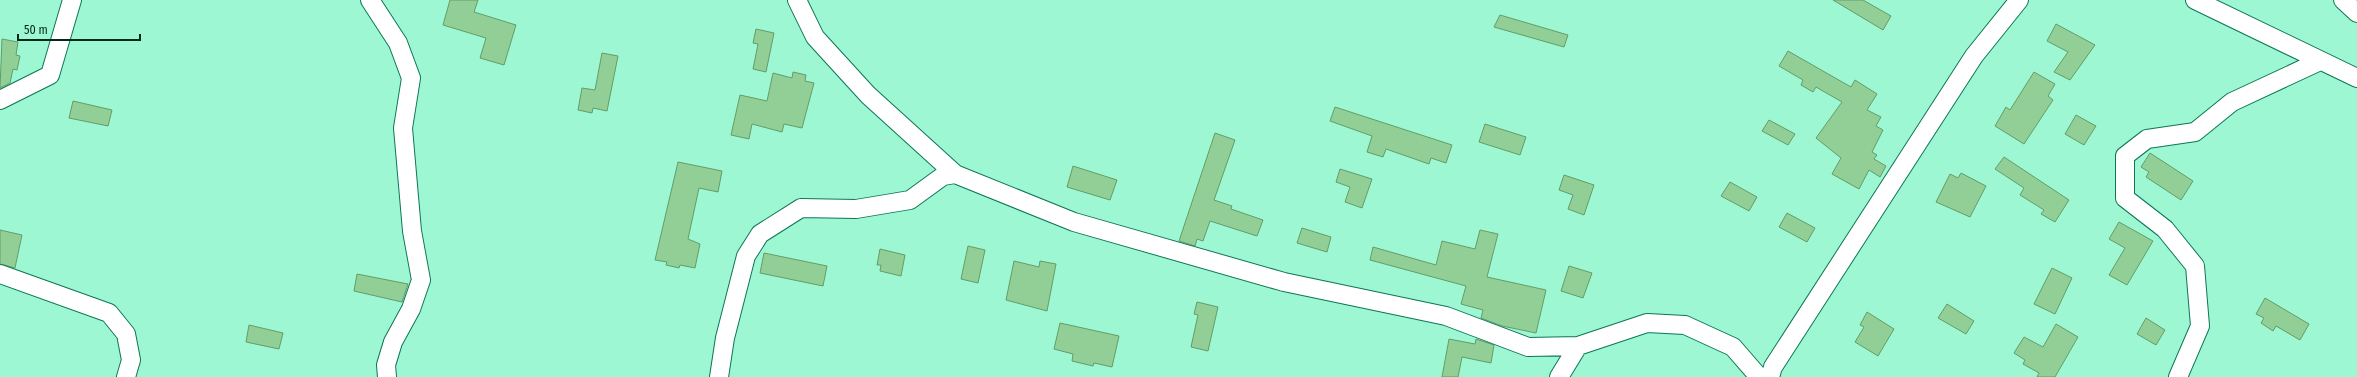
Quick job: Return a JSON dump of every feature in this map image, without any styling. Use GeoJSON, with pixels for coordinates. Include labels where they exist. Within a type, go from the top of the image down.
{"type":"FeatureCollection","features":[{"type":"Feature","properties":{"kind":"street"},"geometry":{"type":"LineString","coordinates":[[0,100],[50,75],[72,0]]}},
{"type":"Feature","properties":{"kind":"street"},"geometry":{"type":"LineString","coordinates":[[370,0],[398,44],[411,78],[402,128],[412,231],[421,280],[411,309],[393,342],[386,365],[387,377]]}},
{"type":"Feature","properties":{"kind":"street"},"geometry":{"type":"LineString","coordinates":[[798,0],[815,37],[868,94],[955,174],[1074,222],[1284,282],[1446,316],[1528,347],[1578,346],[1648,323],[1685,325],[1733,347],[1759,377]]}},
{"type":"Feature","properties":{"kind":"street"},"geometry":{"type":"LineString","coordinates":[[1770,377],[1773,367],[1832,273],[1974,56],[2019,0]]}},
{"type":"Feature","properties":{"kind":"street"},"geometry":{"type":"LineString","coordinates":[[2195,0],[2357,78]]}},
{"type":"Feature","properties":{"kind":"street"},"geometry":{"type":"LineString","coordinates":[[2343,0],[2357,13]]}},
{"type":"Feature","properties":{"kind":"street"},"geometry":{"type":"LineString","coordinates":[[2178,377],[2200,326],[2194,266],[2165,229],[2126,198],[2125,156],[2146,139],[2195,132],[2232,102],[2320,61]]}},
{"type":"Feature","properties":{"kind":"street"},"geometry":{"type":"LineString","coordinates":[[719,377],[725,338],[746,256],[760,234],[801,208],[856,209],[910,200],[943,176],[955,174]]}},
{"type":"Feature","properties":{"kind":"street"},"geometry":{"type":"LineString","coordinates":[[0,274],[109,313],[126,334],[131,360],[126,377]]}},
{"type":"Feature","properties":{"kind":"street"},"geometry":{"type":"LineString","coordinates":[[1559,377],[1578,346]]}},
{"type":"Feature","properties":{"kind":"building"},"geometry":{"type":"Polygon","coordinates":[[[450,0],[478,0],[474,12],[516,25],[504,65],[480,58],[486,38],[443,25],[450,0]]]}},
{"type":"Feature","properties":{"kind":"building"},"geometry":{"type":"Polygon","coordinates":[[[1833,0],[1863,0],[1891,16],[1883,30],[1833,0]]]}},
{"type":"Feature","properties":{"kind":"building"},"geometry":{"type":"Polygon","coordinates":[[[1500,15],[1568,35],[1564,47],[1494,27],[1500,15]]]}},
{"type":"Feature","properties":{"kind":"building"},"geometry":{"type":"Polygon","coordinates":[[[2056,24],[2095,45],[2070,80],[2054,72],[2068,52],[2047,41],[2056,24]]]}},
{"type":"Feature","properties":{"kind":"building"},"geometry":{"type":"Polygon","coordinates":[[[756,29],[774,33],[766,72],[753,69],[758,44],[753,43],[756,29]]]}},
{"type":"Feature","properties":{"kind":"building"},"geometry":{"type":"Polygon","coordinates":[[[2,39],[18,42],[16,55],[20,56],[17,70],[13,69],[10,83],[0,88],[2,39]]]}},
{"type":"Feature","properties":{"kind":"building"},"geometry":{"type":"Polygon","coordinates":[[[1788,51],[1851,87],[1855,80],[1877,94],[1867,110],[1881,117],[1876,126],[1883,130],[1872,152],[1877,155],[1874,159],[1886,166],[1880,177],[1869,170],[1859,189],[1832,174],[1841,158],[1816,138],[1842,102],[1816,87],[1813,92],[1801,85],[1803,80],[1779,66],[1788,51]]]}},
{"type":"Feature","properties":{"kind":"building"},"geometry":{"type":"Polygon","coordinates":[[[602,53],[618,56],[607,111],[593,108],[592,113],[578,110],[582,88],[595,90],[602,53]]]}},
{"type":"Feature","properties":{"kind":"building"},"geometry":{"type":"Polygon","coordinates":[[[793,72],[806,75],[805,81],[814,83],[802,128],[784,124],[782,132],[752,124],[749,139],[731,135],[740,95],[767,101],[773,73],[792,78],[793,72]]]}},
{"type":"Feature","properties":{"kind":"building"},"geometry":{"type":"Polygon","coordinates":[[[2034,72],[2055,84],[2048,96],[2053,100],[2024,144],[1995,126],[2006,107],[2010,110],[2034,72]]]}},
{"type":"Feature","properties":{"kind":"building"},"geometry":{"type":"Polygon","coordinates":[[[73,101],[112,110],[108,126],[69,118],[73,101]]]}},
{"type":"Feature","properties":{"kind":"building"},"geometry":{"type":"Polygon","coordinates":[[[1335,107],[1452,145],[1446,163],[1431,158],[1429,164],[1386,149],[1383,157],[1367,152],[1372,136],[1330,121],[1335,107]]]}},
{"type":"Feature","properties":{"kind":"building"},"geometry":{"type":"Polygon","coordinates":[[[2076,115],[2096,126],[2084,145],[2065,134],[2076,115]]]}},
{"type":"Feature","properties":{"kind":"building"},"geometry":{"type":"Polygon","coordinates":[[[1769,120],[1795,134],[1788,145],[1762,131],[1769,120]]]}},
{"type":"Feature","properties":{"kind":"building"},"geometry":{"type":"Polygon","coordinates":[[[1485,124],[1526,137],[1520,155],[1479,142],[1485,124]]]}},
{"type":"Feature","properties":{"kind":"building"},"geometry":{"type":"Polygon","coordinates":[[[1215,133],[1235,140],[1214,200],[1232,206],[1231,209],[1263,220],[1257,236],[1210,221],[1203,241],[1197,239],[1195,246],[1179,241],[1215,133]]]}},
{"type":"Feature","properties":{"kind":"building"},"geometry":{"type":"Polygon","coordinates":[[[2150,153],[2193,181],[2181,200],[2146,177],[2149,172],[2141,167],[2150,153]]]}},
{"type":"Feature","properties":{"kind":"building"},"geometry":{"type":"Polygon","coordinates":[[[2004,157],[2069,200],[2055,222],[2041,214],[2044,210],[2020,195],[2024,188],[1995,169],[2004,157]]]}},
{"type":"Feature","properties":{"kind":"building"},"geometry":{"type":"Polygon","coordinates":[[[678,162],[722,171],[718,192],[699,188],[688,239],[700,244],[695,268],[680,265],[679,268],[666,265],[667,262],[655,260],[678,162]]]}},
{"type":"Feature","properties":{"kind":"building"},"geometry":{"type":"Polygon","coordinates":[[[1073,166],[1117,180],[1110,200],[1067,187],[1073,166]]]}},
{"type":"Feature","properties":{"kind":"building"},"geometry":{"type":"Polygon","coordinates":[[[1340,169],[1372,179],[1362,208],[1345,202],[1350,187],[1336,182],[1340,169]]]}},
{"type":"Feature","properties":{"kind":"building"},"geometry":{"type":"Polygon","coordinates":[[[1961,173],[1986,186],[1970,217],[1936,202],[1950,174],[1958,178],[1961,173]]]}},
{"type":"Feature","properties":{"kind":"building"},"geometry":{"type":"Polygon","coordinates":[[[1564,175],[1594,185],[1584,215],[1568,209],[1573,195],[1559,190],[1564,175]]]}},
{"type":"Feature","properties":{"kind":"building"},"geometry":{"type":"Polygon","coordinates":[[[1730,182],[1757,197],[1749,211],[1721,196],[1730,182]]]}},
{"type":"Feature","properties":{"kind":"building"},"geometry":{"type":"Polygon","coordinates":[[[1787,213],[1815,228],[1807,242],[1779,227],[1787,213]]]}},
{"type":"Feature","properties":{"kind":"building"},"geometry":{"type":"Polygon","coordinates":[[[2119,222],[2153,241],[2127,285],[2109,275],[2125,248],[2109,239],[2119,222]]]}},
{"type":"Feature","properties":{"kind":"building"},"geometry":{"type":"Polygon","coordinates":[[[1302,228],[1331,237],[1327,252],[1297,243],[1302,228]]]}},
{"type":"Feature","properties":{"kind":"building"},"geometry":{"type":"Polygon","coordinates":[[[0,230],[22,235],[15,268],[0,264],[0,230]]]}},
{"type":"Feature","properties":{"kind":"building"},"geometry":{"type":"Polygon","coordinates":[[[1480,230],[1498,234],[1487,277],[1546,290],[1536,333],[1502,326],[1481,318],[1483,310],[1461,304],[1466,286],[1370,260],[1373,247],[1436,265],[1442,241],[1475,249],[1480,230]]]}},
{"type":"Feature","properties":{"kind":"building"},"geometry":{"type":"Polygon","coordinates":[[[968,246],[985,250],[978,283],[961,279],[968,246]]]}},
{"type":"Feature","properties":{"kind":"building"},"geometry":{"type":"Polygon","coordinates":[[[880,249],[905,255],[901,276],[880,271],[881,265],[877,265],[880,249]]]}},
{"type":"Feature","properties":{"kind":"building"},"geometry":{"type":"Polygon","coordinates":[[[764,253],[827,266],[823,286],[760,273],[764,253]]]}},
{"type":"Feature","properties":{"kind":"building"},"geometry":{"type":"Polygon","coordinates":[[[1014,261],[1039,267],[1040,261],[1056,264],[1047,311],[1006,300],[1014,261]]]}},
{"type":"Feature","properties":{"kind":"building"},"geometry":{"type":"Polygon","coordinates":[[[1569,266],[1592,273],[1583,298],[1561,291],[1569,266]]]}},
{"type":"Feature","properties":{"kind":"building"},"geometry":{"type":"Polygon","coordinates":[[[2052,268],[2072,278],[2055,314],[2034,304],[2052,268]]]}},
{"type":"Feature","properties":{"kind":"building"},"geometry":{"type":"Polygon","coordinates":[[[357,274],[408,284],[402,302],[354,291],[357,274]]]}},
{"type":"Feature","properties":{"kind":"building"},"geometry":{"type":"Polygon","coordinates":[[[2265,298],[2309,324],[2300,340],[2276,326],[2273,331],[2261,323],[2264,318],[2256,314],[2265,298]]]}},
{"type":"Feature","properties":{"kind":"building"},"geometry":{"type":"Polygon","coordinates":[[[1197,302],[1218,307],[1208,351],[1191,347],[1198,315],[1194,314],[1197,302]]]}},
{"type":"Feature","properties":{"kind":"building"},"geometry":{"type":"Polygon","coordinates":[[[1947,304],[1974,321],[1966,334],[1938,318],[1947,304]]]}},
{"type":"Feature","properties":{"kind":"building"},"geometry":{"type":"Polygon","coordinates":[[[1867,312],[1894,329],[1878,356],[1855,342],[1864,327],[1860,325],[1867,312]]]}},
{"type":"Feature","properties":{"kind":"building"},"geometry":{"type":"Polygon","coordinates":[[[2146,318],[2165,330],[2156,345],[2137,334],[2146,318]]]}},
{"type":"Feature","properties":{"kind":"building"},"geometry":{"type":"Polygon","coordinates":[[[1060,323],[1119,336],[1112,367],[1094,363],[1093,366],[1072,361],[1073,354],[1054,349],[1060,323]]]}},
{"type":"Feature","properties":{"kind":"building"},"geometry":{"type":"Polygon","coordinates":[[[2056,324],[2078,337],[2055,377],[2037,377],[2039,373],[2023,364],[2025,360],[2014,353],[2024,337],[2043,347],[2056,324]]]}},
{"type":"Feature","properties":{"kind":"building"},"geometry":{"type":"Polygon","coordinates":[[[249,325],[283,333],[279,349],[246,342],[249,325]]]}},
{"type":"Feature","properties":{"kind":"building"},"geometry":{"type":"Polygon","coordinates":[[[1449,339],[1475,344],[1476,339],[1494,345],[1491,363],[1462,357],[1458,377],[1442,377],[1449,339]]]}}]}
